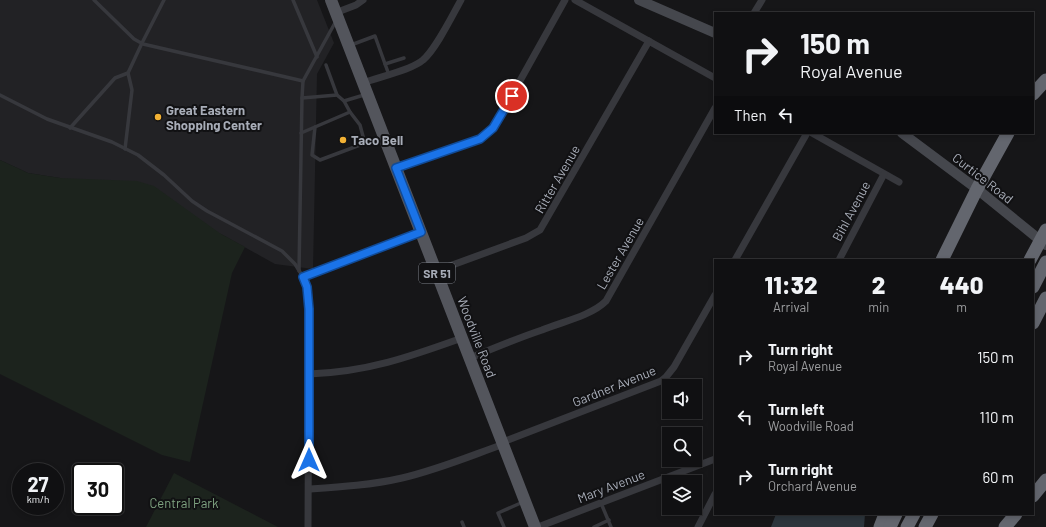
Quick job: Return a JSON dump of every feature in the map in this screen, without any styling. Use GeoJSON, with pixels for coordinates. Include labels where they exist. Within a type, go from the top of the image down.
{"type":"FeatureCollection","features":[{"type":"Feature","properties":{"kind":"highway"},"geometry":{"type":"LineString","coordinates":[[1034,93],[1046,80]]}},
{"type":"Feature","properties":{"kind":"highway"},"geometry":{"type":"LineString","coordinates":[[942,259],[977,188],[1007,134]]}},
{"type":"Feature","properties":{"kind":"highway"},"geometry":{"type":"LineString","coordinates":[[1031,259],[1046,230]]}},
{"type":"Feature","properties":{"kind":"highway"},"geometry":{"type":"LineString","coordinates":[[1034,285],[1046,262]]}},
{"type":"Feature","properties":{"kind":"highway"},"geometry":{"type":"LineString","coordinates":[[1034,321],[1046,298]]}},
{"type":"Feature","properties":{"kind":"highway"},"geometry":{"type":"LineString","coordinates":[[1034,495],[1046,480]]}},
{"type":"Feature","properties":{"kind":"highway"},"geometry":{"type":"LineString","coordinates":[[880,527],[885,515]]}},
{"type":"Feature","properties":{"kind":"highway"},"geometry":{"type":"LineString","coordinates":[[890,527],[896,515]]}},
{"type":"Feature","properties":{"kind":"highway"},"geometry":{"type":"LineString","coordinates":[[907,527],[913,515]]}},
{"type":"Feature","properties":{"kind":"highway"},"geometry":{"type":"LineString","coordinates":[[925,527],[931,515]]}},
{"type":"Feature","properties":{"kind":"highway"},"geometry":{"type":"LineString","coordinates":[[1004,527],[1015,515]]}},
{"type":"Feature","properties":{"kind":"main road","name":"Woodville Road"},"geometry":{"type":"LineString","coordinates":[[331,0],[525,501],[537,527]]}},
{"type":"Feature","properties":{"kind":"street"},"geometry":{"type":"LineString","coordinates":[[336,16],[363,0]]}},
{"type":"Feature","properties":{"kind":"street"},"geometry":{"type":"LineString","coordinates":[[365,88],[389,74],[414,66],[426,57],[461,0]]}},
{"type":"Feature","properties":{"kind":"street"},"geometry":{"type":"LineString","coordinates":[[396,168],[475,141],[489,132],[497,122],[565,0]]}},
{"type":"Feature","properties":{"kind":"street"},"geometry":{"type":"LineString","coordinates":[[575,0],[714,77]]}},
{"type":"Feature","properties":{"kind":"street"},"geometry":{"type":"LineString","coordinates":[[639,0],[714,33]]}},
{"type":"Feature","properties":{"kind":"street"},"geometry":{"type":"LineString","coordinates":[[755,12],[762,0]]}},
{"type":"Feature","properties":{"kind":"street","name":"Ritter Avenue"},"geometry":{"type":"LineString","coordinates":[[436,271],[526,238],[536,234],[540,230],[648,41]]}},
{"type":"Feature","properties":{"kind":"street","name":"Lester Avenue"},"geometry":{"type":"LineString","coordinates":[[470,358],[521,337],[580,316],[606,301],[714,110]]}},
{"type":"Feature","properties":{"kind":"street"},"geometry":{"type":"LineString","coordinates":[[736,259],[806,134]]}},
{"type":"Feature","properties":{"kind":"street"},"geometry":{"type":"LineString","coordinates":[[814,134],[899,182]]}},
{"type":"Feature","properties":{"kind":"street","name":"Curtice Road"},"geometry":{"type":"LineString","coordinates":[[903,134],[977,188],[1046,245]]}},
{"type":"Feature","properties":{"kind":"street","name":"Bihl Avenue"},"geometry":{"type":"LineString","coordinates":[[840,259],[884,174]]}},
{"type":"Feature","properties":{"kind":"street"},"geometry":{"type":"LineString","coordinates":[[308,527],[309,309],[307,287],[301,274],[421,232]]}},
{"type":"Feature","properties":{"kind":"street","name":"Gardner Avenue"},"geometry":{"type":"LineString","coordinates":[[309,489],[358,485],[404,478],[433,470],[661,381],[674,367],[714,297]]}},
{"type":"Feature","properties":{"kind":"street"},"geometry":{"type":"LineString","coordinates":[[309,374],[344,372],[381,365],[462,338]]}},
{"type":"Feature","properties":{"kind":"street","name":"Mary Avenue"},"geometry":{"type":"LineString","coordinates":[[537,527],[714,459]]}},
{"type":"Feature","properties":{"kind":"street"},"geometry":{"type":"LineString","coordinates":[[698,527],[714,496]]}},
{"type":"Feature","properties":{"kind":"lane"},"geometry":{"type":"LineString","coordinates":[[94,0],[134,39],[142,43],[153,47],[303,81]]}},
{"type":"Feature","properties":{"kind":"lane"},"geometry":{"type":"LineString","coordinates":[[125,149],[132,90],[128,73],[164,0]]}},
{"type":"Feature","properties":{"kind":"lane"},"geometry":{"type":"LineString","coordinates":[[293,0],[316,57]]}},
{"type":"Feature","properties":{"kind":"lane"},"geometry":{"type":"LineString","coordinates":[[301,274],[301,133],[303,81],[336,16]]}},
{"type":"Feature","properties":{"kind":"lane"},"geometry":{"type":"LineString","coordinates":[[348,45],[375,36],[389,74]]}},
{"type":"Feature","properties":{"kind":"lane"},"geometry":{"type":"LineString","coordinates":[[385,64],[404,58]]}},
{"type":"Feature","properties":{"kind":"lane"},"geometry":{"type":"LineString","coordinates":[[315,127],[312,155],[320,160],[360,146],[364,140],[360,125],[344,101],[337,95],[326,65]]}},
{"type":"Feature","properties":{"kind":"lane"},"geometry":{"type":"LineString","coordinates":[[70,128],[115,78],[128,73]]}},
{"type":"Feature","properties":{"kind":"lane"},"geometry":{"type":"LineString","coordinates":[[344,101],[365,88]]}},
{"type":"Feature","properties":{"kind":"lane"},"geometry":{"type":"LineString","coordinates":[[0,95],[70,128],[112,142],[150,163],[192,201],[207,211],[282,251],[289,257],[301,274]]}},
{"type":"Feature","properties":{"kind":"lane"},"geometry":{"type":"LineString","coordinates":[[302,98],[337,95]]}},
{"type":"Feature","properties":{"kind":"lane"},"geometry":{"type":"LineString","coordinates":[[301,133],[350,112]]}},
{"type":"Feature","properties":{"kind":"lane"},"geometry":{"type":"LineString","coordinates":[[504,527],[498,513],[525,501]]}},
{"type":"Feature","properties":{"kind":"lane"},"geometry":{"type":"LineString","coordinates":[[601,503],[611,527]]}},
{"type":"Feature","properties":{"kind":"lane"},"geometry":{"type":"LineString","coordinates":[[594,527],[608,520]]}},
{"type":"Feature","properties":{"kind":"lane"},"geometry":{"type":"LineString","coordinates":[[462,522],[464,527]]}},
{"type":"Feature","properties":{"kind":"shaded area","name":"Great Eastern Shopping Center"},"geometry":{"type":"Polygon","coordinates":[[[0,0],[317,0],[334,43],[317,74],[313,269],[275,264],[221,234],[60,178],[28,173],[0,160],[0,0]]]}},
{"type":"Feature","properties":{"kind":"shaded area"},"geometry":{"type":"Polygon","coordinates":[[[776,515],[865,515],[864,527],[771,527],[776,515]]]}},
{"type":"Feature","properties":{"kind":"green space"},"geometry":{"type":"Polygon","coordinates":[[[0,160],[28,173],[60,178],[137,181],[154,186],[221,234],[245,247],[232,273],[190,462],[162,455],[0,374],[0,160]]]}},
{"type":"Feature","properties":{"kind":"green space","name":"Central Park"},"geometry":{"type":"Polygon","coordinates":[[[174,473],[278,527],[146,527],[174,473]]]}},
{"type":"Feature","properties":{"kind":"place","name":"Great Eastern Shopping Center"},"geometry":{"type":"Point","coordinates":[158,117]}},
{"type":"Feature","properties":{"kind":"place","name":"Taco Bell"},"geometry":{"type":"Point","coordinates":[343,140]}},
{"type":"Feature","properties":{"kind":"route"},"geometry":{"type":"LineString","coordinates":[[309,460],[309,309],[307,287],[303,277],[421,232],[396,168],[480,139],[493,128],[512,96]]}}]}
